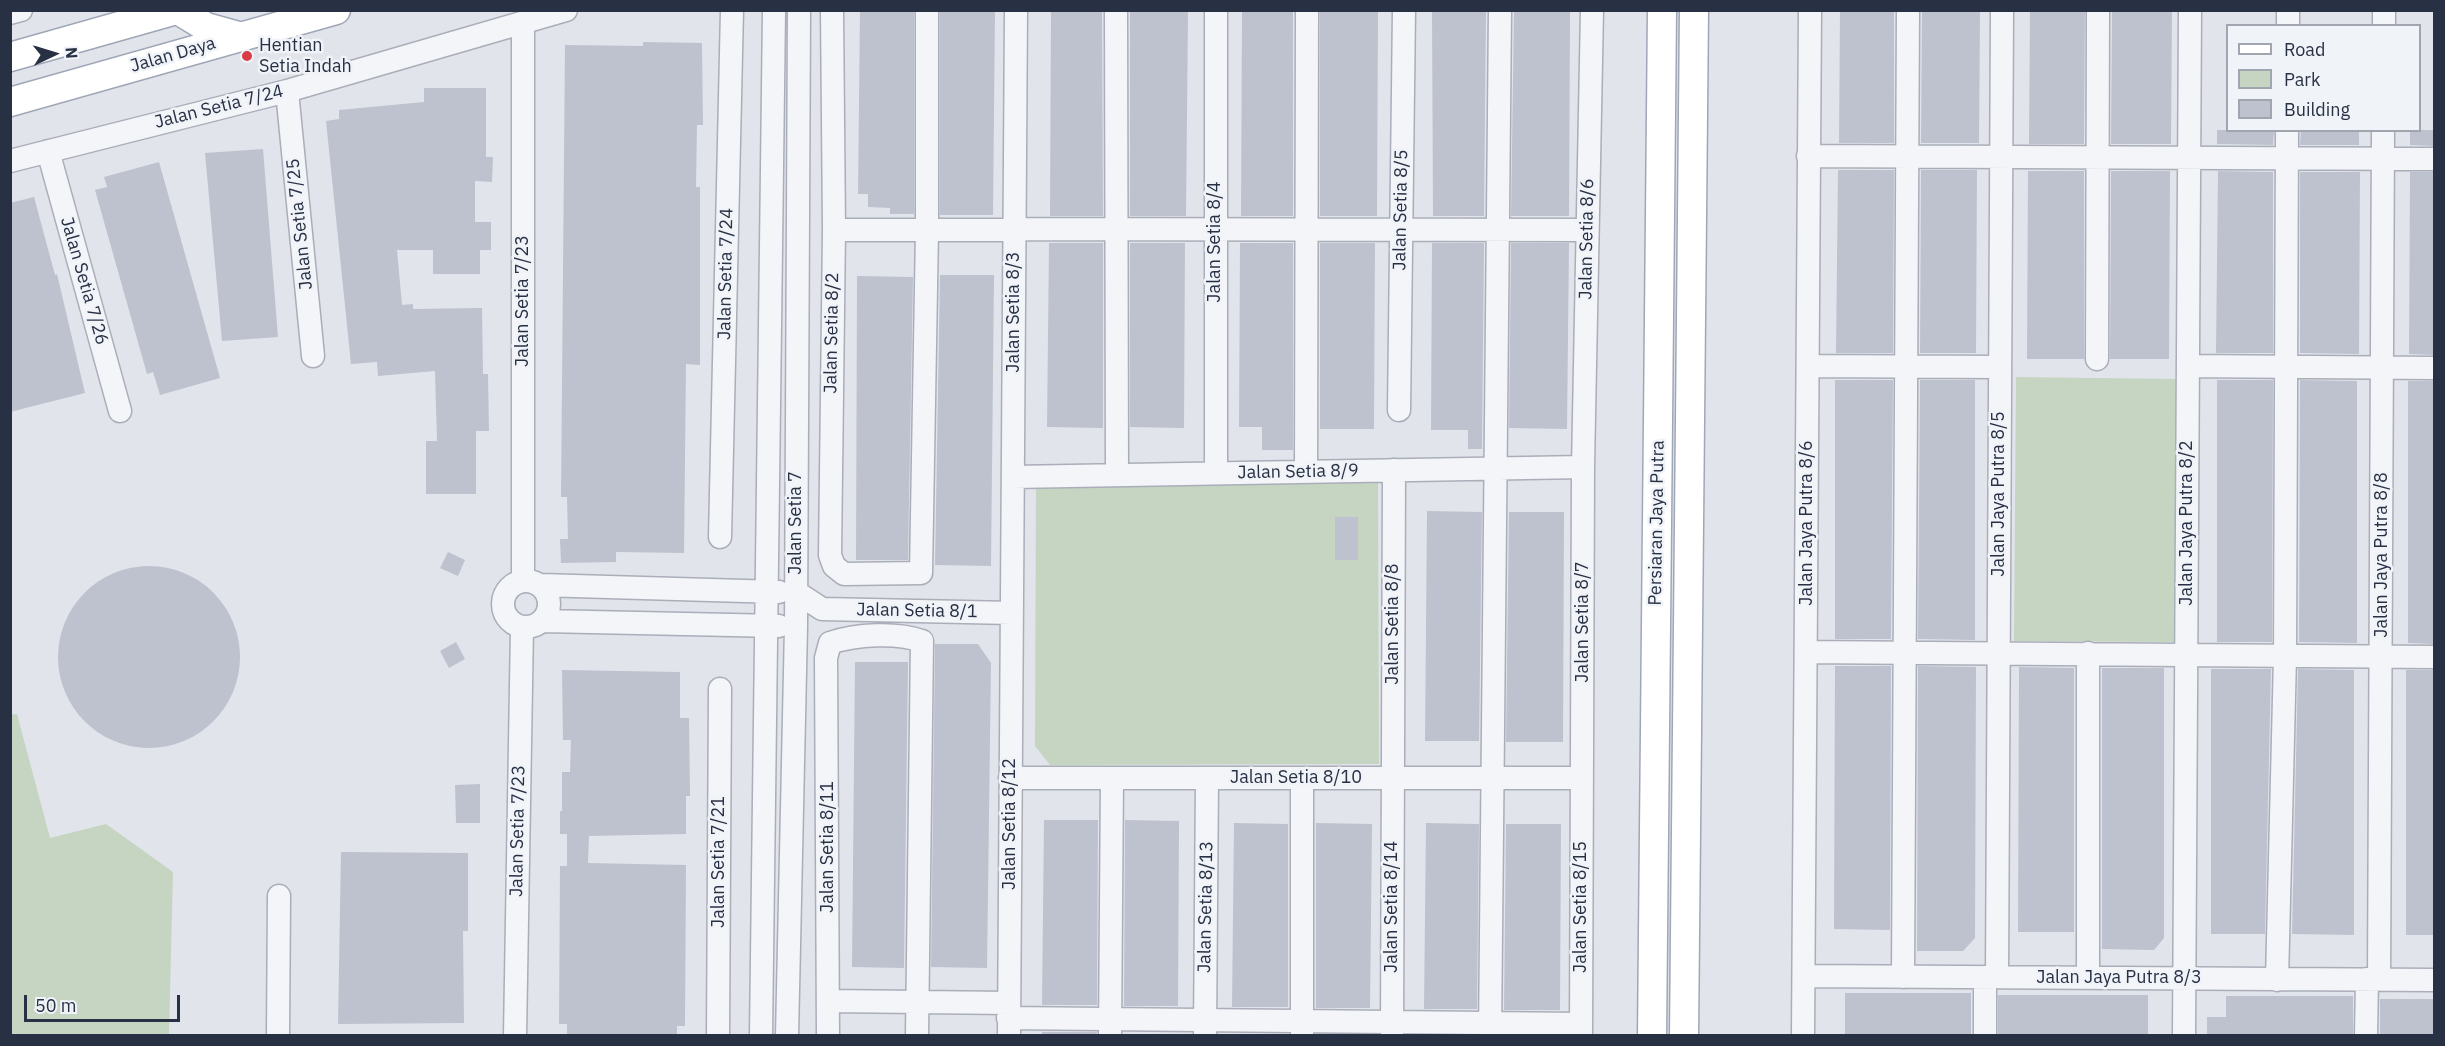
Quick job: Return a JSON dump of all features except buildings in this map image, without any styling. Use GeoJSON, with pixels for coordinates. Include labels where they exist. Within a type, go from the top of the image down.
{"type":"FeatureCollection","features":[{"type":"Feature","properties":{"kind":"main road"},"geometry":{"type":"LineString","coordinates":[[10,57],[177,10],[206,27],[238,36]]}},
{"type":"Feature","properties":{"kind":"main road"},"geometry":{"type":"LineString","coordinates":[[156,60],[173,32],[177,10]]}},
{"type":"Feature","properties":{"kind":"main road","name":"Jalan Daya"},"geometry":{"type":"LineString","coordinates":[[10,102],[336,10]]}},
{"type":"Feature","properties":{"kind":"main road","name":"Persiaran Jaya Putra"},"geometry":{"type":"LineString","coordinates":[[1652,1035],[1662,10]]}},
{"type":"Feature","properties":{"kind":"main road","name":"Persiaran Jaya Putra"},"geometry":{"type":"LineString","coordinates":[[1684,1035],[1694,10]]}},
{"type":"Feature","properties":{"kind":"street"},"geometry":{"type":"LineString","coordinates":[[10,13],[21,10]]}},
{"type":"Feature","properties":{"kind":"street","name":"Jalan Setia 7/24"},"geometry":{"type":"LineString","coordinates":[[10,161],[287,91],[566,10]]}},
{"type":"Feature","properties":{"kind":"street","name":"Jalan Setia 7/24"},"geometry":{"type":"LineString","coordinates":[[720,537],[732,10]]}},
{"type":"Feature","properties":{"kind":"street","name":"Jalan Setia 7"},"geometry":{"type":"LineString","coordinates":[[761,1035],[774,10]]}},
{"type":"Feature","properties":{"kind":"street","name":"Jalan Setia 7"},"geometry":{"type":"LineString","coordinates":[[787,1035],[796,626],[799,10]]}},
{"type":"Feature","properties":{"kind":"street","name":"Jalan Setia 8/2"},"geometry":{"type":"LineString","coordinates":[[832,10],[834,230],[830,555],[834,566],[844,574],[921,573],[927,230]]}},
{"type":"Feature","properties":{"kind":"street"},"geometry":{"type":"LineString","coordinates":[[927,10],[927,230]]}},
{"type":"Feature","properties":{"kind":"street","name":"Jalan Setia 8/3"},"geometry":{"type":"LineString","coordinates":[[1012,613],[1016,10]]}},
{"type":"Feature","properties":{"kind":"street"},"geometry":{"type":"LineString","coordinates":[[1116,10],[1117,475]]}},
{"type":"Feature","properties":{"kind":"street","name":"Jalan Setia 8/4"},"geometry":{"type":"LineString","coordinates":[[1216,10],[1216,473]]}},
{"type":"Feature","properties":{"kind":"street"},"geometry":{"type":"LineString","coordinates":[[1306,472],[1307,10]]}},
{"type":"Feature","properties":{"kind":"street","name":"Jalan Setia 8/5"},"geometry":{"type":"LineString","coordinates":[[1399,410],[1404,10]]}},
{"type":"Feature","properties":{"kind":"street"},"geometry":{"type":"LineString","coordinates":[[1490,1029],[1500,10]]}},
{"type":"Feature","properties":{"kind":"street","name":"Jalan Setia 8/6"},"geometry":{"type":"LineString","coordinates":[[1583,467],[1592,10]]}},
{"type":"Feature","properties":{"kind":"street","name":"Jalan Jaya Putra 8/6"},"geometry":{"type":"LineString","coordinates":[[1803,1035],[1810,10]]}},
{"type":"Feature","properties":{"kind":"street"},"geometry":{"type":"LineString","coordinates":[[1903,977],[1908,10]]}},
{"type":"Feature","properties":{"kind":"street","name":"Jalan Jaya Putra 8/5"},"geometry":{"type":"LineString","coordinates":[[1985,1035],[1991,977],[1998,653],[2002,10]]}},
{"type":"Feature","properties":{"kind":"street"},"geometry":{"type":"LineString","coordinates":[[2097,359],[2098,10]]}},
{"type":"Feature","properties":{"kind":"street","name":"Jalan Jaya Putra 8/2"},"geometry":{"type":"LineString","coordinates":[[2184,1035],[2190,10]]}},
{"type":"Feature","properties":{"kind":"street","name":"Jalan Setia 7/23"},"geometry":{"type":"LineString","coordinates":[[523,23],[532,582]]}},
{"type":"Feature","properties":{"kind":"street","name":"Jalan Setia 7/25"},"geometry":{"type":"LineString","coordinates":[[287,91],[313,356]]}},
{"type":"Feature","properties":{"kind":"street"},"geometry":{"type":"LineString","coordinates":[[2277,980],[2285,657],[2287,132]]}},
{"type":"Feature","properties":{"kind":"street","name":"Jalan Jaya Putra 8/8"},"geometry":{"type":"LineString","coordinates":[[2366,1035],[2373,979],[2381,657],[2383,132]]}},
{"type":"Feature","properties":{"kind":"street","name":"Jalan Setia 7/26"},"geometry":{"type":"LineString","coordinates":[[48,150],[120,411]]}},
{"type":"Feature","properties":{"kind":"street"},"geometry":{"type":"LineString","coordinates":[[1809,156],[2434,159]]}},
{"type":"Feature","properties":{"kind":"street"},"geometry":{"type":"LineString","coordinates":[[834,230],[1587,230]]}},
{"type":"Feature","properties":{"kind":"street"},"geometry":{"type":"LineString","coordinates":[[1808,366],[2000,367]]}},
{"type":"Feature","properties":{"kind":"street"},"geometry":{"type":"LineString","coordinates":[[2188,366],[2434,368]]}},
{"type":"Feature","properties":{"kind":"street","name":"Jalan Setia 8/9"},"geometry":{"type":"LineString","coordinates":[[1013,477],[1583,467]]}},
{"type":"Feature","properties":{"kind":"street","name":"Jalan Setia 8/7"},"geometry":{"type":"LineString","coordinates":[[1582,778],[1583,467]]}},
{"type":"Feature","properties":{"kind":"street","name":"Jalan Setia 8/8"},"geometry":{"type":"LineString","coordinates":[[1393,778],[1394,470]]}},
{"type":"Feature","properties":{"kind":"street"},"geometry":{"type":"LineString","coordinates":[[532,582],[549,598],[549,606],[532,624]]}},
{"type":"Feature","properties":{"kind":"street"},"geometry":{"type":"LineString","coordinates":[[532,582],[705,590],[796,592],[822,609],[796,626],[532,624],[509,620],[502,607],[505,592],[509,587],[532,582]]}},
{"type":"Feature","properties":{"kind":"street"},"geometry":{"type":"LineString","coordinates":[[705,590],[706,625]]}},
{"type":"Feature","properties":{"kind":"street","name":"Jalan Setia 8/1"},"geometry":{"type":"LineString","coordinates":[[822,609],[1012,613]]}},
{"type":"Feature","properties":{"kind":"street","name":"Jalan Setia 8/12"},"geometry":{"type":"LineString","coordinates":[[1009,1019],[1012,613]]}},
{"type":"Feature","properties":{"kind":"street","name":"Jalan Setia 7/23"},"geometry":{"type":"LineString","coordinates":[[515,1035],[532,624]]}},
{"type":"Feature","properties":{"kind":"street","name":"Jalan Setia 8/11"},"geometry":{"type":"LineString","coordinates":[[828,1035],[826,658],[830,643],[845,638],[909,636],[922,641],[918,1002]]}},
{"type":"Feature","properties":{"kind":"street"},"geometry":{"type":"LineString","coordinates":[[1806,652],[2434,657]]}},
{"type":"Feature","properties":{"kind":"street"},"geometry":{"type":"LineString","coordinates":[[2088,653],[2088,978]]}},
{"type":"Feature","properties":{"kind":"street","name":"Jalan Setia 7/21"},"geometry":{"type":"LineString","coordinates":[[718,1035],[720,689]]}},
{"type":"Feature","properties":{"kind":"street","name":"Jalan Setia 8/10"},"geometry":{"type":"LineString","coordinates":[[1010,778],[1582,778]]}},
{"type":"Feature","properties":{"kind":"street"},"geometry":{"type":"LineString","coordinates":[[1110,1027],[1112,778]]}},
{"type":"Feature","properties":{"kind":"street","name":"Jalan Setia 8/13"},"geometry":{"type":"LineString","coordinates":[[1205,1028],[1207,778]]}},
{"type":"Feature","properties":{"kind":"street"},"geometry":{"type":"LineString","coordinates":[[1302,778],[1302,1028]]}},
{"type":"Feature","properties":{"kind":"street","name":"Jalan Setia 8/14"},"geometry":{"type":"LineString","coordinates":[[1392,1029],[1393,778]]}},
{"type":"Feature","properties":{"kind":"street","name":"Jalan Setia 8/15"},"geometry":{"type":"LineString","coordinates":[[1581,1030],[1582,778]]}},
{"type":"Feature","properties":{"kind":"street"},"geometry":{"type":"LineString","coordinates":[[278,1035],[279,896]]}},
{"type":"Feature","properties":{"kind":"street","name":"Jalan Jaya Putra 8/3"},"geometry":{"type":"LineString","coordinates":[[1804,976],[2434,980]]}},
{"type":"Feature","properties":{"kind":"street"},"geometry":{"type":"LineString","coordinates":[[829,1002],[918,1002],[1009,1019],[1110,1027],[1581,1030]]}},
{"type":"Feature","properties":{"kind":"street"},"geometry":{"type":"LineString","coordinates":[[917,1035],[918,1002]]}},
{"type":"Feature","properties":{"kind":"green space"},"geometry":{"type":"Polygon","coordinates":[[[2016,377],[2177,379],[2175,642],[2014,641],[2016,377]]]}},
{"type":"Feature","properties":{"kind":"green space"},"geometry":{"type":"Polygon","coordinates":[[[1378,478],[1379,764],[1050,765],[1035,746],[1036,484],[1378,478]]]}},
{"type":"Feature","properties":{"kind":"green space"},"geometry":{"type":"Polygon","coordinates":[[[17,714],[50,838],[106,824],[173,872],[169,1035],[11,1035],[10,715],[17,714]]]}},
{"type":"Feature","properties":{"kind":"place","name":"Hentian Setia Indah"},"geometry":{"type":"Point","coordinates":[247,56]}}]}
